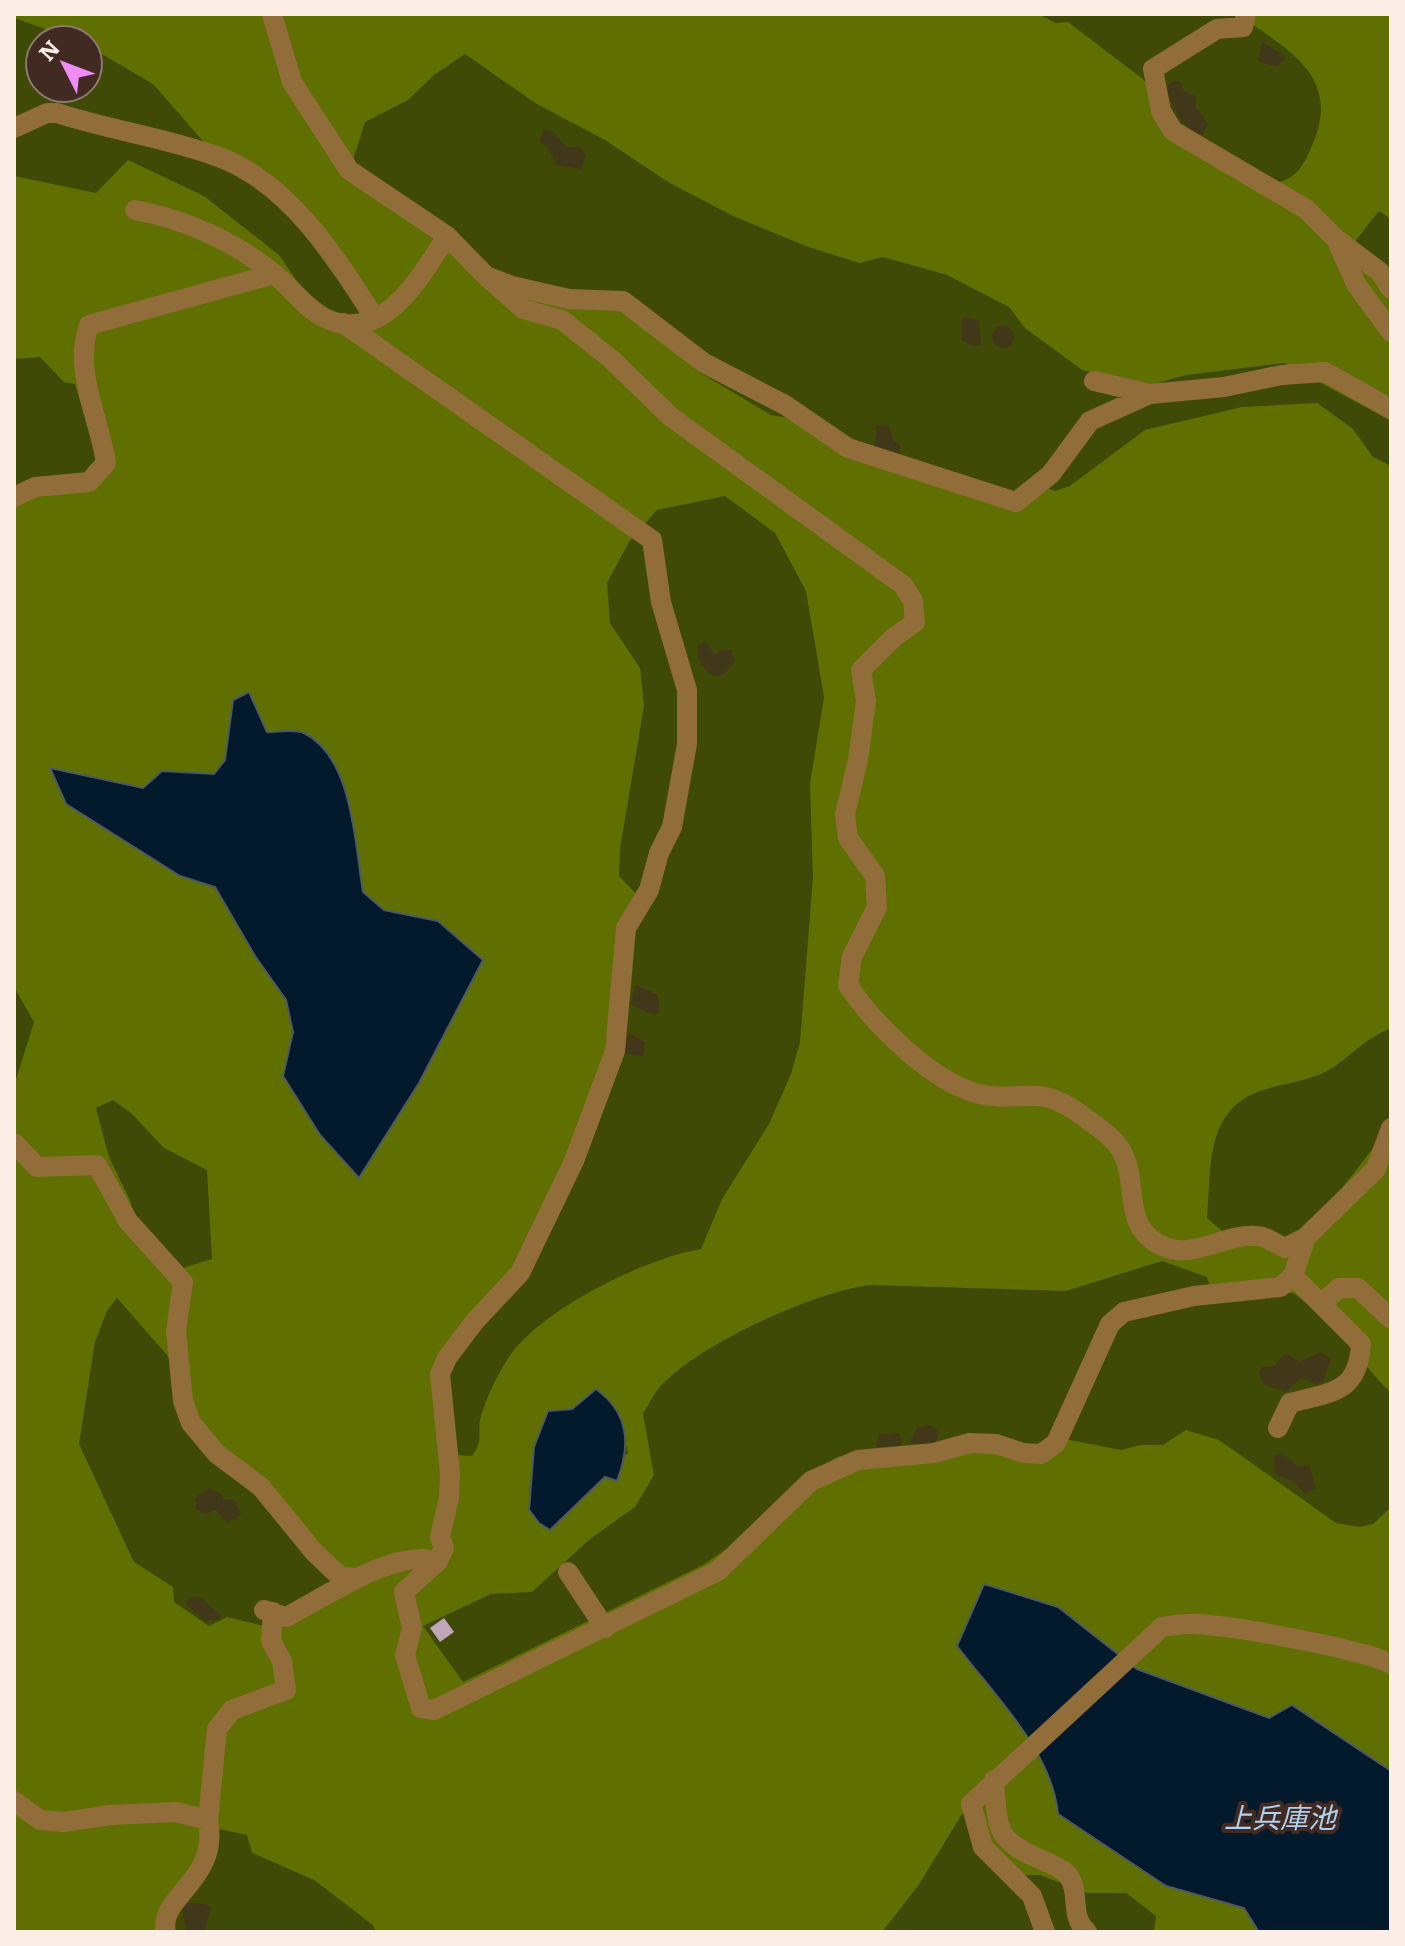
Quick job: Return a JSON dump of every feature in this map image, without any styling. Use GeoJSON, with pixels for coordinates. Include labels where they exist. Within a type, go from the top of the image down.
{"type":"FeatureCollection","features":[{"type":"Feature","properties":{"kind":"lane"},"geometry":{"type":"LineString","coordinates":[[272,14],[292,82],[349,170],[447,236],[523,309],[562,320],[610,358],[671,417],[903,585],[913,601],[915,622],[893,638],[861,670],[866,701],[858,760],[845,814],[848,838],[875,876],[877,907],[852,957],[848,985],[865,1011],[953,1083],[984,1095],[1046,1095],[1086,1120],[1119,1146],[1131,1174],[1134,1221],[1142,1233],[1177,1253],[1237,1236],[1261,1236],[1285,1248],[1306,1237],[1376,1169],[1391,1128]]}},
{"type":"Feature","properties":{"kind":"lane"},"geometry":{"type":"LineString","coordinates":[[1246,14],[1243,27],[1217,29],[1153,69],[1161,111],[1173,131],[1306,209],[1336,239],[1380,272],[1391,289]]}},
{"type":"Feature","properties":{"kind":"lane"},"geometry":{"type":"LineString","coordinates":[[14,128],[47,113],[57,113],[216,155],[246,170],[276,191],[303,219],[375,319]]}},
{"type":"Feature","properties":{"kind":"lane"},"geometry":{"type":"LineString","coordinates":[[135,210],[172,217],[225,240],[274,274],[323,317],[359,325],[394,308],[447,236]]}},
{"type":"Feature","properties":{"kind":"lane"},"geometry":{"type":"LineString","coordinates":[[1336,239],[1356,284],[1391,332]]}},
{"type":"Feature","properties":{"kind":"lane"},"geometry":{"type":"LineString","coordinates":[[14,497],[35,487],[89,482],[106,463],[98,418],[84,383],[83,360],[89,325],[274,274]]}},
{"type":"Feature","properties":{"kind":"lane"},"geometry":{"type":"LineString","coordinates":[[486,276],[542,295],[623,301],[704,363],[785,405],[848,448],[1016,502],[1051,474],[1090,421],[1150,394]]}},
{"type":"Feature","properties":{"kind":"lane"},"geometry":{"type":"LineString","coordinates":[[343,323],[652,540],[661,602],[687,690],[687,744],[672,827],[659,853],[649,890],[626,928],[615,1051],[574,1161],[520,1273],[475,1321],[440,1374],[450,1473],[449,1498],[440,1537],[444,1548],[438,1561],[404,1592],[412,1628],[405,1655],[421,1708],[434,1710],[718,1571],[811,1481],[858,1460],[934,1453],[970,1443],[1041,1454],[1056,1443],[1081,1394],[1101,1339],[1110,1324],[1124,1312],[1194,1296],[1280,1287],[1293,1276],[1306,1237]]}},
{"type":"Feature","properties":{"kind":"lane"},"geometry":{"type":"LineString","coordinates":[[1094,381],[1150,394],[1325,372],[1391,409]]}},
{"type":"Feature","properties":{"kind":"lane"},"geometry":{"type":"LineString","coordinates":[[14,1143],[37,1167],[97,1165],[128,1221],[183,1282],[176,1331],[183,1401],[191,1423],[217,1454],[261,1487],[314,1552],[342,1577],[358,1578]]}},
{"type":"Feature","properties":{"kind":"lane"},"geometry":{"type":"LineString","coordinates":[[1278,1428],[1290,1403],[1338,1389],[1353,1380],[1359,1367],[1361,1344],[1293,1276]]}},
{"type":"Feature","properties":{"kind":"lane"},"geometry":{"type":"LineString","coordinates":[[1322,1303],[1339,1288],[1358,1288],[1391,1319]]}},
{"type":"Feature","properties":{"kind":"lane"},"geometry":{"type":"LineString","coordinates":[[166,1932],[167,1913],[204,1868],[211,1836],[208,1820],[217,1729],[232,1710],[286,1690],[282,1661],[271,1641],[267,1610],[286,1617],[358,1578],[408,1558],[422,1556],[438,1561]]}},
{"type":"Feature","properties":{"kind":"lane"},"geometry":{"type":"LineString","coordinates":[[568,1572],[605,1628]]}},
{"type":"Feature","properties":{"kind":"lane"},"geometry":{"type":"LineString","coordinates":[[1045,1932],[1032,1896],[983,1847],[971,1804],[1162,1627],[1189,1624],[1355,1653],[1391,1664]]}},
{"type":"Feature","properties":{"kind":"lane"},"geometry":{"type":"LineString","coordinates":[[994,1780],[998,1830],[1011,1846],[1067,1873],[1076,1890],[1076,1917],[1087,1932]]}},
{"type":"Feature","properties":{"kind":"lane"},"geometry":{"type":"LineString","coordinates":[[14,1801],[40,1820],[64,1822],[110,1815],[176,1812],[208,1820]]}},
{"type":"Feature","properties":{"kind":"green space"},"geometry":{"type":"Polygon","coordinates":[[[14,14],[1341,14],[1391,118],[1391,1932],[14,1932],[14,14]]]}},
{"type":"Feature","properties":{"kind":"green space"},"geometry":{"type":"Polygon","coordinates":[[[14,14],[1038,14],[1056,23],[1068,22],[1143,79],[1177,124],[1278,182],[1295,174],[1305,160],[1319,123],[1321,102],[1316,83],[1292,53],[1237,14],[1391,14],[1391,219],[1379,211],[1353,244],[1391,277],[1391,421],[1284,363],[1186,375],[1147,386],[1082,370],[1025,328],[1009,307],[947,275],[883,257],[859,263],[806,246],[733,216],[668,182],[605,140],[535,103],[465,54],[434,75],[408,100],[365,122],[353,160],[376,186],[493,274],[621,310],[699,372],[771,415],[823,424],[870,451],[1015,493],[1034,483],[1055,491],[1070,486],[1145,430],[1242,407],[1317,403],[1353,429],[1373,457],[1391,466],[1391,1028],[1325,1072],[1260,1091],[1242,1100],[1229,1112],[1214,1144],[1207,1218],[1227,1235],[1287,1256],[1367,1157],[1391,1121],[1391,1393],[1333,1328],[1293,1293],[1213,1297],[1207,1277],[1162,1261],[1066,1291],[870,1285],[846,1290],[757,1323],[727,1338],[676,1372],[657,1391],[643,1414],[654,1475],[635,1507],[590,1539],[532,1592],[491,1594],[423,1626],[463,1682],[703,1565],[745,1536],[811,1473],[837,1457],[859,1452],[1030,1449],[1065,1439],[1121,1450],[1140,1445],[1163,1445],[1186,1430],[1219,1440],[1336,1523],[1360,1527],[1373,1524],[1391,1507],[1391,1771],[1292,1706],[1269,1718],[1137,1669],[1058,1607],[984,1584],[957,1646],[1033,1746],[1053,1790],[1058,1814],[1166,1886],[1244,1908],[1259,1932],[1154,1932],[1156,1916],[1126,1893],[1087,1893],[1040,1875],[1020,1875],[980,1851],[967,1806],[918,1886],[882,1932],[376,1932],[373,1925],[314,1880],[252,1853],[247,1835],[219,1829],[180,1903],[170,1932],[14,1932],[14,1086],[34,1022],[14,987],[14,488],[82,476],[97,460],[75,384],[64,382],[40,357],[14,359],[14,176],[96,193],[128,160],[204,196],[279,255],[308,297],[341,316],[364,317],[294,219],[269,195],[224,165],[153,84],[104,55],[104,24],[31,24],[14,18],[14,14]],[[725,496],[657,510],[629,542],[607,583],[610,623],[640,668],[644,706],[620,849],[619,876],[645,903],[636,916],[617,1052],[551,1216],[442,1371],[456,1455],[472,1456],[478,1445],[483,1409],[499,1373],[522,1342],[542,1323],[623,1275],[678,1254],[701,1249],[722,1199],[769,1124],[791,1074],[800,1042],[813,877],[810,784],[824,697],[806,591],[775,533],[725,496]],[[233,700],[225,760],[214,774],[162,771],[143,788],[51,769],[66,804],[180,876],[215,887],[255,956],[286,1000],[293,1032],[283,1076],[320,1135],[359,1177],[419,1083],[483,960],[438,921],[384,910],[362,892],[346,789],[302,732],[267,732],[233,700]],[[113,1100],[96,1108],[109,1157],[130,1200],[134,1219],[183,1268],[212,1259],[207,1170],[164,1148],[131,1113],[113,1100]],[[117,1298],[107,1311],[95,1342],[79,1444],[134,1562],[173,1587],[174,1602],[209,1626],[227,1617],[268,1627],[338,1581],[258,1491],[213,1458],[174,1363],[117,1298]],[[595,1389],[572,1409],[548,1412],[534,1447],[529,1493],[550,1530],[628,1453],[614,1409],[603,1395],[595,1389]]]}},
{"type":"Feature","properties":{"kind":"sand"},"geometry":{"type":"Polygon","coordinates":[[[1262,41],[1286,58],[1277,67],[1258,61],[1262,41]]]}},
{"type":"Feature","properties":{"kind":"sand"},"geometry":{"type":"Polygon","coordinates":[[[1172,81],[1180,81],[1183,90],[1196,97],[1196,108],[1208,124],[1203,135],[1189,128],[1174,109],[1167,87],[1172,81]]]}},
{"type":"Feature","properties":{"kind":"sand"},"geometry":{"type":"Polygon","coordinates":[[[543,130],[552,131],[567,147],[580,147],[586,155],[582,169],[556,165],[548,147],[540,142],[543,130]]]}},
{"type":"Feature","properties":{"kind":"sand"},"geometry":{"type":"Polygon","coordinates":[[[965,317],[979,321],[981,345],[974,346],[961,340],[961,321],[965,317]]]}},
{"type":"Feature","properties":{"kind":"sand"},"geometry":{"type":"Polygon","coordinates":[[[1003,326],[1011,329],[1014,337],[1011,345],[1003,348],[995,345],[992,337],[995,329],[1003,326]]]}},
{"type":"Feature","properties":{"kind":"sand"},"geometry":{"type":"Polygon","coordinates":[[[877,425],[889,426],[894,441],[900,445],[899,454],[874,448],[877,425]]]}},
{"type":"Feature","properties":{"kind":"sand"},"geometry":{"type":"Polygon","coordinates":[[[706,642],[715,655],[722,649],[731,650],[735,661],[723,675],[714,676],[700,662],[698,644],[706,642]]]}},
{"type":"Feature","properties":{"kind":"sand"},"geometry":{"type":"Polygon","coordinates":[[[636,985],[658,995],[659,1012],[653,1015],[630,1004],[636,985]]]}},
{"type":"Feature","properties":{"kind":"sand"},"geometry":{"type":"Polygon","coordinates":[[[628,1033],[645,1042],[643,1056],[624,1054],[628,1033]]]}},
{"type":"Feature","properties":{"kind":"sand"},"geometry":{"type":"Polygon","coordinates":[[[1321,1352],[1331,1359],[1323,1382],[1316,1384],[1301,1378],[1286,1392],[1263,1384],[1259,1372],[1263,1367],[1275,1366],[1283,1355],[1288,1354],[1299,1362],[1321,1352]]]}},
{"type":"Feature","properties":{"kind":"sand"},"geometry":{"type":"Polygon","coordinates":[[[932,1425],[939,1432],[935,1444],[919,1447],[910,1442],[917,1427],[932,1425]]]}},
{"type":"Feature","properties":{"kind":"sand"},"geometry":{"type":"Polygon","coordinates":[[[899,1433],[902,1446],[876,1447],[879,1435],[899,1433]]]}},
{"type":"Feature","properties":{"kind":"sand"},"geometry":{"type":"Polygon","coordinates":[[[1282,1453],[1297,1466],[1309,1465],[1316,1489],[1304,1493],[1293,1481],[1275,1474],[1274,1456],[1282,1453]]]}},
{"type":"Feature","properties":{"kind":"sand"},"geometry":{"type":"Polygon","coordinates":[[[209,1488],[221,1494],[223,1499],[234,1500],[241,1513],[236,1520],[232,1519],[228,1524],[216,1510],[206,1514],[197,1510],[195,1498],[209,1488]]]}},
{"type":"Feature","properties":{"kind":"sand"},"geometry":{"type":"Polygon","coordinates":[[[188,1597],[200,1597],[220,1615],[218,1620],[205,1621],[186,1604],[188,1597]]]}},
{"type":"Feature","properties":{"kind":"sand"},"geometry":{"type":"Polygon","coordinates":[[[188,1903],[206,1904],[211,1909],[204,1932],[186,1932],[182,1908],[188,1903]]]}},
{"type":"Feature","properties":{"kind":"water"},"geometry":{"type":"Polygon","coordinates":[[[249,692],[267,732],[304,733],[320,745],[333,761],[349,804],[363,892],[384,910],[438,921],[483,960],[419,1083],[359,1178],[320,1135],[283,1076],[293,1032],[286,1000],[255,956],[215,887],[180,876],[66,804],[50,768],[143,788],[162,771],[214,774],[225,760],[233,700],[249,692]]]}},
{"type":"Feature","properties":{"kind":"water"},"geometry":{"type":"Polygon","coordinates":[[[596,1389],[615,1408],[624,1430],[624,1455],[617,1481],[605,1477],[550,1530],[539,1523],[529,1510],[534,1447],[548,1411],[572,1409],[596,1389]]]}},
{"type":"Feature","properties":{"kind":"water","name":"上兵庫池"},"geometry":{"type":"Polygon","coordinates":[[[984,1584],[1058,1607],[1137,1669],[1269,1718],[1292,1705],[1391,1771],[1391,1932],[1259,1932],[1244,1908],[1166,1886],[1058,1814],[1045,1768],[1033,1746],[957,1646],[984,1584]]]}},
{"type":"Feature","properties":{"kind":"building"},"geometry":{"type":"Polygon","coordinates":[[[444,1618],[454,1632],[440,1642],[430,1628],[444,1618]]]}}]}
